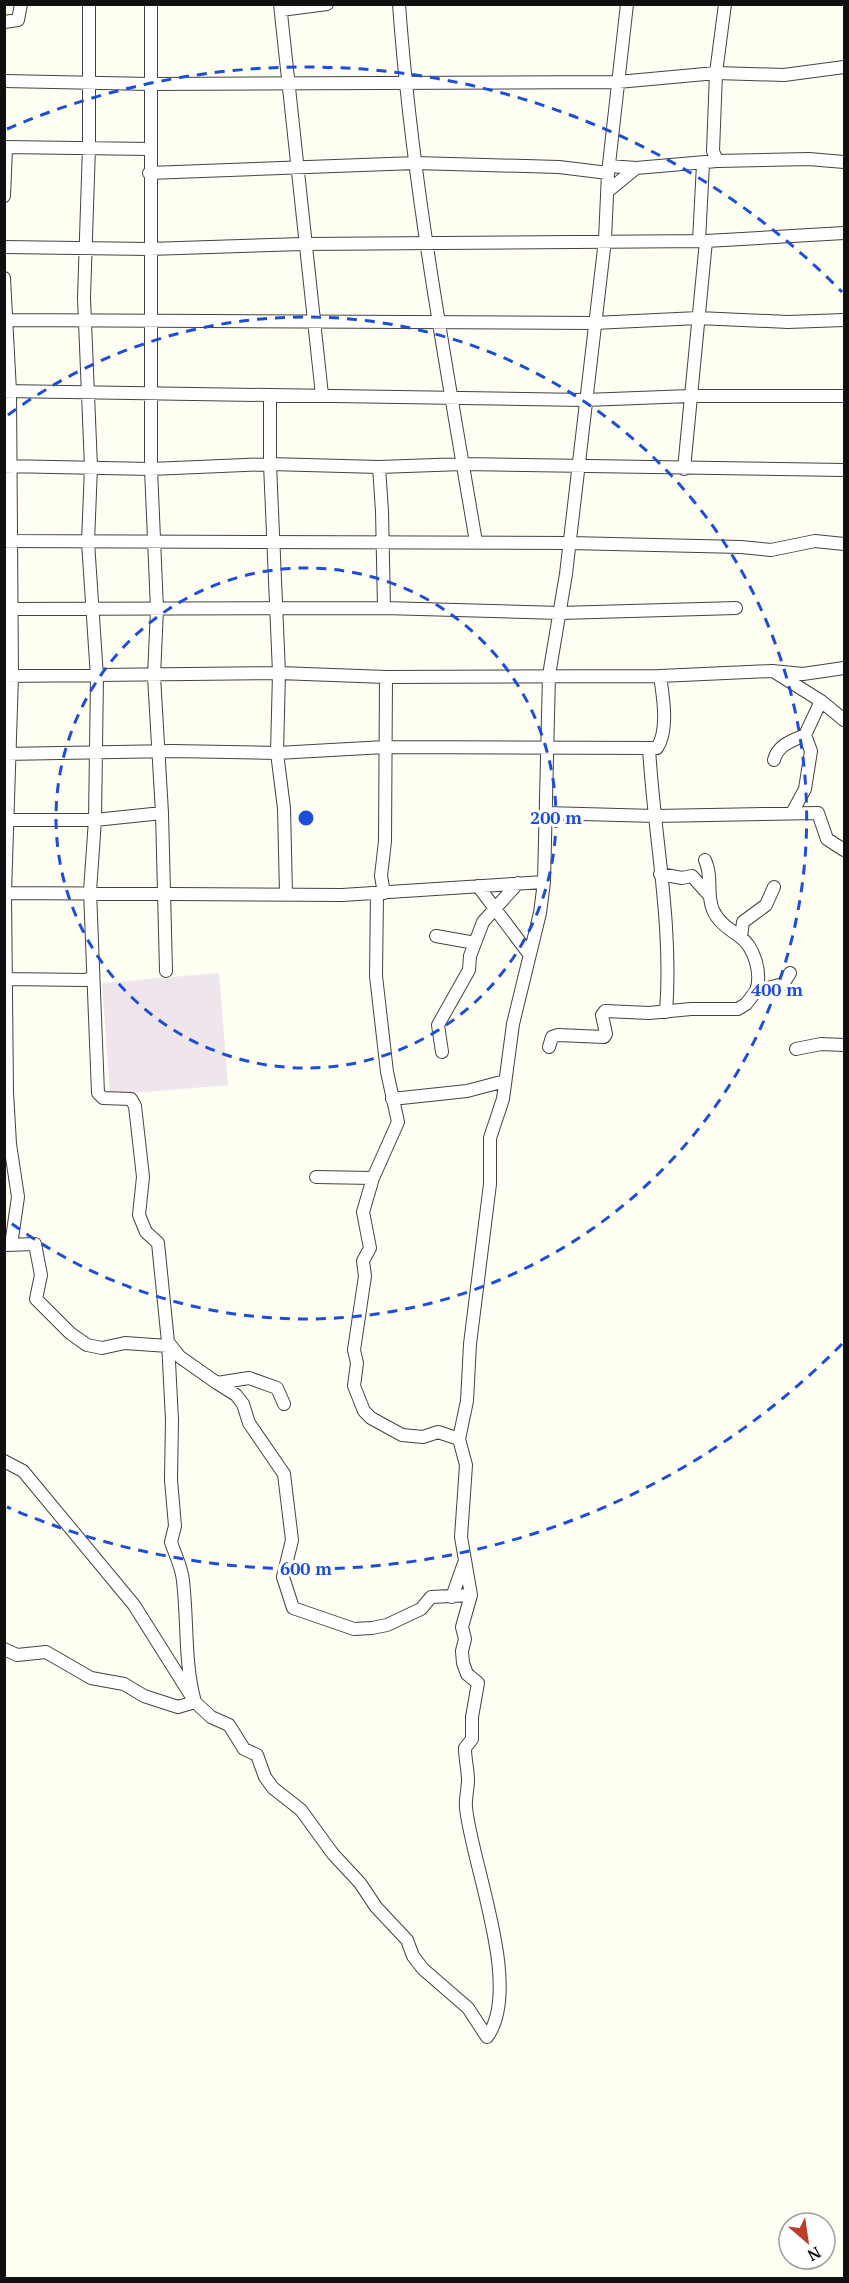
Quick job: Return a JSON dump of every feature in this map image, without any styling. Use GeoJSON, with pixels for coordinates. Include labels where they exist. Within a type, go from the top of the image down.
{"type":"FeatureCollection","features":[{"type":"Feature","properties":{"kind":"street"},"geometry":{"type":"LineString","coordinates":[[4,22],[18,20],[21,4]]}},
{"type":"Feature","properties":{"kind":"street"},"geometry":{"type":"LineString","coordinates":[[89,4],[87,83],[89,147],[85,320],[91,467],[88,542],[97,677],[95,820],[90,891],[98,1093],[103,1098],[131,1099],[135,1106],[143,1177],[139,1215],[146,1233],[158,1243],[168,1344],[172,1420],[171,1480],[175,1526],[171,1542],[178,1557],[183,1581],[187,1674],[195,1702]]}},
{"type":"Feature","properties":{"kind":"street"},"geometry":{"type":"LineString","coordinates":[[151,4],[149,173],[151,469],[157,609],[154,676],[162,813],[166,971]]}},
{"type":"Feature","properties":{"kind":"street"},"geometry":{"type":"LineString","coordinates":[[322,395],[303,244],[280,7],[327,4]]}},
{"type":"Feature","properties":{"kind":"street"},"geometry":{"type":"LineString","coordinates":[[399,4],[405,83],[426,243],[477,542]]}},
{"type":"Feature","properties":{"kind":"street"},"geometry":{"type":"LineString","coordinates":[[4,1461],[22,1471],[134,1605],[195,1702],[212,1717],[229,1725],[244,1749],[257,1755],[265,1777],[273,1788],[301,1809],[333,1854],[360,1883],[376,1907],[407,1940],[413,1956],[423,1969],[468,2008],[487,2037],[499,2013],[498,1960],[495,1930],[477,1865],[466,1807],[468,1779],[465,1748],[472,1742],[472,1717],[478,1689],[477,1681],[467,1674],[462,1651],[465,1639],[462,1627],[468,1601],[461,1537],[466,1465],[459,1439],[467,1401],[470,1344],[488,1196],[490,1138],[499,1116],[513,1024],[540,914],[544,882],[549,675],[569,543],[604,240],[609,169],[627,4]]}},
{"type":"Feature","properties":{"kind":"street"},"geometry":{"type":"LineString","coordinates":[[717,161],[713,152],[716,73],[725,4]]}},
{"type":"Feature","properties":{"kind":"street"},"geometry":{"type":"LineString","coordinates":[[4,81],[150,84],[618,82],[716,73],[784,75],[844,67]]}},
{"type":"Feature","properties":{"kind":"street"},"geometry":{"type":"LineString","coordinates":[[4,196],[5,147],[150,149]]}},
{"type":"Feature","properties":{"kind":"street"},"geometry":{"type":"LineString","coordinates":[[149,173],[416,163],[609,169],[704,164],[717,161],[723,163],[809,159],[844,162]]}},
{"type":"Feature","properties":{"kind":"street"},"geometry":{"type":"LineString","coordinates":[[684,469],[698,318],[704,164]]}},
{"type":"Feature","properties":{"kind":"street"},"geometry":{"type":"LineString","coordinates":[[608,191],[636,168]]}},
{"type":"Feature","properties":{"kind":"street"},"geometry":{"type":"LineString","coordinates":[[4,247],[149,249],[303,244],[702,241],[844,233]]}},
{"type":"Feature","properties":{"kind":"street"},"geometry":{"type":"LineString","coordinates":[[4,278],[8,541],[6,1120],[18,1197],[8,1245],[37,1246],[41,1275],[36,1299],[70,1333],[87,1345],[102,1348],[125,1343],[168,1344],[180,1357],[236,1395],[243,1404],[249,1423],[279,1463],[284,1474],[292,1540],[283,1577],[293,1608],[354,1629],[387,1625],[420,1609],[431,1597],[452,1597],[468,1601]]}},
{"type":"Feature","properties":{"kind":"street"},"geometry":{"type":"LineString","coordinates":[[6,320],[594,323],[698,318],[788,322],[844,320]]}},
{"type":"Feature","properties":{"kind":"street"},"geometry":{"type":"LineString","coordinates":[[7,391],[270,396],[452,396],[585,400],[690,396],[844,396]]}},
{"type":"Feature","properties":{"kind":"street"},"geometry":{"type":"LineString","coordinates":[[270,396],[270,464],[279,673],[277,753],[284,808],[286,894]]}},
{"type":"Feature","properties":{"kind":"street"},"geometry":{"type":"LineString","coordinates":[[7,466],[151,469],[270,464],[379,467],[463,464],[844,470]]}},
{"type":"Feature","properties":{"kind":"street"},"geometry":{"type":"LineString","coordinates":[[379,467],[384,608]]}},
{"type":"Feature","properties":{"kind":"street"},"geometry":{"type":"LineString","coordinates":[[8,541],[569,543],[741,547],[771,550],[815,541],[844,544]]}},
{"type":"Feature","properties":{"kind":"street"},"geometry":{"type":"LineString","coordinates":[[8,609],[384,608],[560,613],[736,608]]}},
{"type":"Feature","properties":{"kind":"street"},"geometry":{"type":"LineString","coordinates":[[8,676],[97,677],[279,673],[386,678],[549,675],[660,676],[772,671],[803,674],[844,668]]}},
{"type":"Feature","properties":{"kind":"street"},"geometry":{"type":"LineString","coordinates":[[772,671],[821,701],[844,720]]}},
{"type":"Feature","properties":{"kind":"street"},"geometry":{"type":"LineString","coordinates":[[631,675],[653,683],[663,695]]}},
{"type":"Feature","properties":{"kind":"street"},"geometry":{"type":"LineString","coordinates":[[7,754],[277,753],[385,747],[657,748],[661,741],[663,695],[660,676]]}},
{"type":"Feature","properties":{"kind":"street"},"geometry":{"type":"LineString","coordinates":[[386,678],[385,841],[376,976],[392,1099],[398,1124],[373,1178],[363,1212],[370,1248],[363,1261],[365,1276],[354,1350],[357,1363],[354,1386],[364,1411],[371,1418],[402,1435],[423,1437],[438,1432],[459,1439]]}},
{"type":"Feature","properties":{"kind":"street"},"geometry":{"type":"LineString","coordinates":[[774,760],[776,751],[782,746],[805,735],[821,701]]}},
{"type":"Feature","properties":{"kind":"street"},"geometry":{"type":"LineString","coordinates":[[792,813],[805,789],[811,752],[805,735]]}},
{"type":"Feature","properties":{"kind":"street"},"geometry":{"type":"LineString","coordinates":[[649,748],[667,936],[666,1012]]}},
{"type":"Feature","properties":{"kind":"street"},"geometry":{"type":"LineString","coordinates":[[6,820],[95,820],[162,813]]}},
{"type":"Feature","properties":{"kind":"street"},"geometry":{"type":"LineString","coordinates":[[546,813],[655,816],[819,814],[827,838],[844,850]]}},
{"type":"Feature","properties":{"kind":"street"},"geometry":{"type":"LineString","coordinates":[[705,860],[710,870],[709,895],[714,914],[730,932],[741,937],[757,964],[759,974],[756,991]]}},
{"type":"Feature","properties":{"kind":"street"},"geometry":{"type":"LineString","coordinates":[[660,874],[682,878],[692,876],[709,895]]}},
{"type":"Feature","properties":{"kind":"street"},"geometry":{"type":"LineString","coordinates":[[5,893],[90,891],[164,894],[380,893],[544,882]]}},
{"type":"Feature","properties":{"kind":"street"},"geometry":{"type":"LineString","coordinates":[[442,1052],[438,1025],[469,969],[474,942],[483,922],[518,883]]}},
{"type":"Feature","properties":{"kind":"street"},"geometry":{"type":"LineString","coordinates":[[478,886],[530,954]]}},
{"type":"Feature","properties":{"kind":"street"},"geometry":{"type":"LineString","coordinates":[[741,937],[742,924],[766,905],[774,887]]}},
{"type":"Feature","properties":{"kind":"street"},"geometry":{"type":"LineString","coordinates":[[436,936],[474,942]]}},
{"type":"Feature","properties":{"kind":"street"},"geometry":{"type":"LineString","coordinates":[[549,1047],[552,1037],[558,1035],[604,1037],[606,1034],[602,1015],[605,1011],[666,1012],[691,1009],[738,1009],[756,991],[783,984],[790,973]]}},
{"type":"Feature","properties":{"kind":"street"},"geometry":{"type":"LineString","coordinates":[[5,979],[86,980],[93,977]]}},
{"type":"Feature","properties":{"kind":"street"},"geometry":{"type":"LineString","coordinates":[[796,1049],[819,1044],[844,1045]]}},
{"type":"Feature","properties":{"kind":"street"},"geometry":{"type":"LineString","coordinates":[[392,1099],[467,1091],[505,1081]]}},
{"type":"Feature","properties":{"kind":"street"},"geometry":{"type":"LineString","coordinates":[[316,1177],[373,1178]]}},
{"type":"Feature","properties":{"kind":"street"},"geometry":{"type":"LineString","coordinates":[[217,1383],[226,1384],[240,1378],[254,1379],[277,1389],[284,1404]]}},
{"type":"Feature","properties":{"kind":"street"},"geometry":{"type":"LineString","coordinates":[[452,1597],[464,1563]]}},
{"type":"Feature","properties":{"kind":"street"},"geometry":{"type":"LineString","coordinates":[[4,1649],[17,1655],[46,1652],[91,1678],[124,1684],[144,1696],[178,1707],[195,1702]]}},
{"type":"Feature","properties":{"kind":"shaded area"},"geometry":{"type":"Polygon","coordinates":[[[219,973],[228,1085],[110,1095],[102,983],[219,973]]]}}]}
